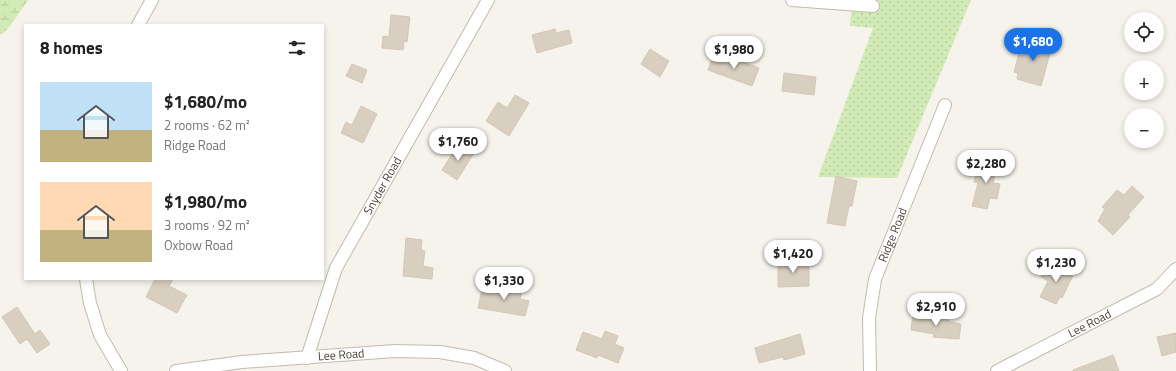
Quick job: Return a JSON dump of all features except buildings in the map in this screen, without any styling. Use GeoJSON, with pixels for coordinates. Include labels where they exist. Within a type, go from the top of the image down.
{"type":"FeatureCollection","features":[{"type":"Feature","properties":{"kind":"street"},"geometry":{"type":"LineString","coordinates":[[139,24],[152,0]]}},
{"type":"Feature","properties":{"kind":"street","name":"Snyder Road"},"geometry":{"type":"LineString","coordinates":[[307,358],[336,268],[488,0]]}},
{"type":"Feature","properties":{"kind":"street"},"geometry":{"type":"LineString","coordinates":[[792,0],[874,6]]}},
{"type":"Feature","properties":{"kind":"street","name":"Ridge Road"},"geometry":{"type":"LineString","coordinates":[[870,371],[869,318],[875,279],[945,105]]}},
{"type":"Feature","properties":{"kind":"street","name":"Lee Road"},"geometry":{"type":"LineString","coordinates":[[997,371],[1157,288],[1176,269]]}},
{"type":"Feature","properties":{"kind":"street"},"geometry":{"type":"LineString","coordinates":[[86,280],[90,303],[100,335],[121,371]]}},
{"type":"Feature","properties":{"kind":"street","name":"Lee Road"},"geometry":{"type":"LineString","coordinates":[[176,371],[242,362],[396,351],[440,352],[474,358],[505,371]]}},
{"type":"Feature","properties":{"kind":"green space"},"geometry":{"type":"Polygon","coordinates":[[[0,0],[28,0],[8,29],[0,35],[0,0]]]}},
{"type":"Feature","properties":{"kind":"green space"},"geometry":{"type":"Polygon","coordinates":[[[852,0],[873,2],[874,0],[971,0],[897,178],[818,177],[873,28],[850,26],[852,0]]]}}]}
